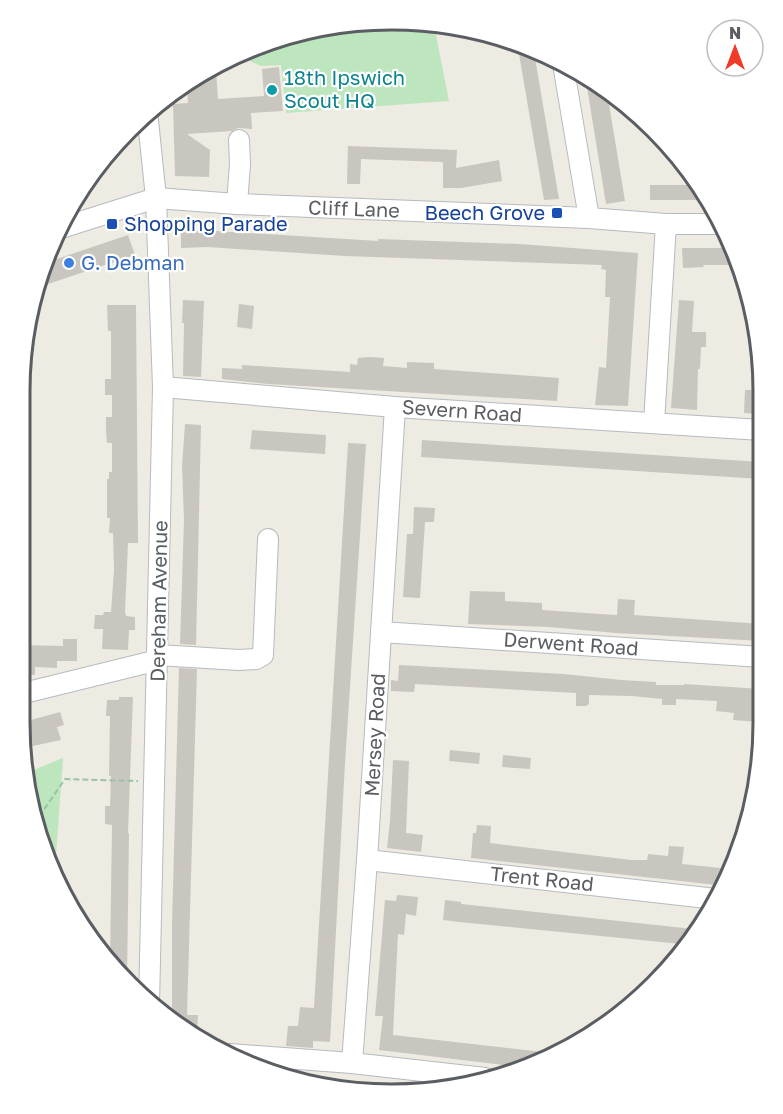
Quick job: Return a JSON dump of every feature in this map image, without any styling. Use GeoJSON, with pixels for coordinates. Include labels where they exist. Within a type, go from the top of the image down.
{"type":"FeatureCollection","features":[{"type":"Feature","properties":{"kind":"street"},"geometry":{"type":"LineString","coordinates":[[565,74],[589,218]]}},
{"type":"Feature","properties":{"kind":"street","name":"Dereham Avenue"},"geometry":{"type":"LineString","coordinates":[[148,124],[156,198],[163,387],[149,990]]}},
{"type":"Feature","properties":{"kind":"street"},"geometry":{"type":"LineString","coordinates":[[237,204],[230,163],[239,140]]}},
{"type":"Feature","properties":{"kind":"street","name":"Cliff Lane"},"geometry":{"type":"LineString","coordinates":[[71,225],[156,198],[237,204],[589,218],[666,224],[712,224]]}},
{"type":"Feature","properties":{"kind":"street"},"geometry":{"type":"LineString","coordinates":[[654,423],[666,224]]}},
{"type":"Feature","properties":{"kind":"street","name":"Severn Road"},"geometry":{"type":"LineString","coordinates":[[163,387],[395,407],[753,429]]}},
{"type":"Feature","properties":{"kind":"street","name":"Mersey Road"},"geometry":{"type":"LineString","coordinates":[[352,1063],[395,407]]}},
{"type":"Feature","properties":{"kind":"street"},"geometry":{"type":"LineString","coordinates":[[30,691],[158,658],[239,660],[256,659],[263,655],[268,539]]}},
{"type":"Feature","properties":{"kind":"street","name":"Derwent Road"},"geometry":{"type":"LineString","coordinates":[[381,632],[753,656]]}},
{"type":"Feature","properties":{"kind":"street","name":"Trent Road"},"geometry":{"type":"LineString","coordinates":[[367,860],[708,898]]}},
{"type":"Feature","properties":{"kind":"street"},"geometry":{"type":"LineString","coordinates":[[252,1056],[352,1063],[467,1076]]}},
{"type":"Feature","properties":{"kind":"path"},"geometry":{"type":"LineString","coordinates":[[41,813],[65,779],[153,782]]}},
{"type":"Feature","properties":{"kind":"green space"},"geometry":{"type":"Polygon","coordinates":[[[392,30],[436,33],[449,101],[286,113],[281,65],[261,66],[248,60],[275,49],[321,37],[392,30]]]}},
{"type":"Feature","properties":{"kind":"green space"},"geometry":{"type":"Polygon","coordinates":[[[63,758],[56,856],[42,816],[33,770],[63,758]]]}},
{"type":"Feature","properties":{"kind":"building"},"geometry":{"type":"Polygon","coordinates":[[[519,53],[535,60],[559,199],[544,200],[519,53]]]}},
{"type":"Feature","properties":{"kind":"building"},"geometry":{"type":"Polygon","coordinates":[[[279,67],[283,111],[251,113],[252,129],[238,128],[232,131],[187,134],[210,150],[209,177],[175,176],[173,104],[188,103],[187,94],[216,75],[218,99],[264,96],[262,69],[279,67]]]}},
{"type":"Feature","properties":{"kind":"building"},"geometry":{"type":"Polygon","coordinates":[[[587,88],[609,103],[625,201],[606,204],[587,88]]]}},
{"type":"Feature","properties":{"kind":"building"},"geometry":{"type":"Polygon","coordinates":[[[348,146],[457,150],[456,168],[499,160],[502,181],[461,188],[443,188],[443,162],[361,159],[360,184],[347,184],[348,146]]]}},
{"type":"Feature","properties":{"kind":"building"},"geometry":{"type":"Polygon","coordinates":[[[650,185],[688,185],[698,200],[650,200],[650,185]]]}},
{"type":"Feature","properties":{"kind":"building"},"geometry":{"type":"Polygon","coordinates":[[[181,231],[378,241],[378,239],[520,244],[638,253],[628,406],[595,405],[599,367],[606,368],[610,297],[605,297],[606,270],[601,269],[602,265],[345,256],[207,247],[181,248],[181,231]]]}},
{"type":"Feature","properties":{"kind":"building"},"geometry":{"type":"Polygon","coordinates":[[[128,235],[135,255],[46,285],[55,260],[128,235]]]}},
{"type":"Feature","properties":{"kind":"building"},"geometry":{"type":"Polygon","coordinates":[[[682,248],[723,248],[730,265],[703,265],[704,267],[683,268],[682,248]]]}},
{"type":"Feature","properties":{"kind":"building"},"geometry":{"type":"Polygon","coordinates":[[[183,300],[204,301],[201,377],[183,376],[183,300]]]}},
{"type":"Feature","properties":{"kind":"building"},"geometry":{"type":"Polygon","coordinates":[[[679,300],[694,301],[692,332],[706,332],[706,347],[701,347],[700,369],[698,369],[697,410],[671,408],[679,300]]]}},
{"type":"Feature","properties":{"kind":"building"},"geometry":{"type":"Polygon","coordinates":[[[239,304],[254,306],[252,329],[237,327],[239,304]]]}},
{"type":"Feature","properties":{"kind":"building"},"geometry":{"type":"Polygon","coordinates":[[[107,305],[136,305],[138,543],[128,543],[125,612],[126,616],[135,617],[135,630],[129,630],[128,650],[102,649],[103,629],[94,629],[95,615],[111,612],[114,570],[113,533],[109,533],[110,518],[107,518],[107,479],[109,479],[109,472],[112,472],[112,443],[107,443],[106,417],[112,417],[112,395],[105,395],[105,379],[111,379],[111,331],[108,331],[107,305]]]}},
{"type":"Feature","properties":{"kind":"building"},"geometry":{"type":"Polygon","coordinates":[[[358,358],[384,358],[383,366],[407,368],[407,362],[434,363],[434,369],[559,378],[557,401],[268,384],[222,379],[222,368],[242,369],[242,365],[350,372],[350,364],[357,365],[358,358]]]}},
{"type":"Feature","properties":{"kind":"building"},"geometry":{"type":"Polygon","coordinates":[[[745,390],[753,390],[753,414],[744,413],[745,390]]]}},
{"type":"Feature","properties":{"kind":"building"},"geometry":{"type":"Polygon","coordinates":[[[185,424],[201,425],[196,645],[180,644],[184,520],[182,466],[185,424]]]}},
{"type":"Feature","properties":{"kind":"building"},"geometry":{"type":"Polygon","coordinates":[[[252,430],[326,435],[325,454],[250,449],[252,430]]]}},
{"type":"Feature","properties":{"kind":"building"},"geometry":{"type":"Polygon","coordinates":[[[422,440],[753,461],[753,478],[421,457],[422,440]]]}},
{"type":"Feature","properties":{"kind":"building"},"geometry":{"type":"Polygon","coordinates":[[[348,443],[366,444],[330,1042],[313,1041],[313,1048],[286,1046],[288,1026],[298,1026],[300,1007],[314,1008],[348,443]]]}},
{"type":"Feature","properties":{"kind":"building"},"geometry":{"type":"Polygon","coordinates":[[[414,507],[435,508],[434,522],[425,522],[420,598],[403,597],[407,534],[413,534],[414,507]]]}},
{"type":"Feature","properties":{"kind":"building"},"geometry":{"type":"Polygon","coordinates":[[[470,591],[505,592],[505,601],[542,603],[542,610],[617,615],[618,599],[635,600],[634,615],[753,623],[753,641],[549,627],[468,624],[470,591]]]}},
{"type":"Feature","properties":{"kind":"building"},"geometry":{"type":"Polygon","coordinates":[[[63,639],[77,639],[77,661],[57,661],[57,668],[35,667],[35,675],[30,675],[30,645],[63,646],[63,639]]]}},
{"type":"Feature","properties":{"kind":"building"},"geometry":{"type":"Polygon","coordinates":[[[399,665],[564,674],[656,682],[656,685],[684,684],[753,688],[753,721],[733,720],[734,713],[716,711],[717,701],[676,699],[676,705],[662,705],[662,699],[589,695],[589,704],[576,706],[576,693],[415,684],[414,692],[391,691],[391,680],[398,681],[399,665]]]}},
{"type":"Feature","properties":{"kind":"building"},"geometry":{"type":"Polygon","coordinates":[[[179,668],[197,669],[187,1015],[198,1015],[197,1027],[172,1010],[179,668]]]}},
{"type":"Feature","properties":{"kind":"building"},"geometry":{"type":"Polygon","coordinates":[[[119,697],[133,697],[128,833],[127,969],[110,949],[112,825],[105,824],[105,806],[110,806],[111,776],[109,776],[110,716],[106,716],[107,700],[119,700],[119,697]]]}},
{"type":"Feature","properties":{"kind":"building"},"geometry":{"type":"Polygon","coordinates":[[[60,712],[64,725],[57,727],[61,740],[31,746],[30,720],[60,712]]]}},
{"type":"Feature","properties":{"kind":"building"},"geometry":{"type":"Polygon","coordinates":[[[450,750],[480,753],[479,764],[449,761],[450,750]]]}},
{"type":"Feature","properties":{"kind":"building"},"geometry":{"type":"Polygon","coordinates":[[[503,755],[531,758],[530,769],[502,767],[503,755]]]}},
{"type":"Feature","properties":{"kind":"building"},"geometry":{"type":"Polygon","coordinates":[[[393,760],[409,761],[406,833],[423,835],[421,852],[387,848],[393,760]]]}},
{"type":"Feature","properties":{"kind":"building"},"geometry":{"type":"Polygon","coordinates":[[[477,825],[491,826],[490,843],[631,860],[647,860],[648,854],[668,856],[669,846],[684,847],[682,864],[722,868],[715,885],[471,858],[473,833],[476,833],[477,825]]]}},
{"type":"Feature","properties":{"kind":"building"},"geometry":{"type":"Polygon","coordinates":[[[397,895],[418,897],[416,916],[406,914],[404,935],[398,934],[393,1035],[540,1052],[507,1065],[379,1050],[383,1016],[375,1016],[385,900],[396,901],[397,895]]]}},
{"type":"Feature","properties":{"kind":"building"},"geometry":{"type":"Polygon","coordinates":[[[445,900],[461,902],[461,904],[688,928],[677,944],[443,920],[445,900]]]}},
{"type":"Feature","properties":{"kind":"place","name":"18th Ipswich Scout HQ"},"geometry":{"type":"Point","coordinates":[272,90]}},
{"type":"Feature","properties":{"kind":"place","name":"Beech Grove"},"geometry":{"type":"Point","coordinates":[557,213]}},
{"type":"Feature","properties":{"kind":"place","name":"Shopping Parade"},"geometry":{"type":"Point","coordinates":[112,224]}},
{"type":"Feature","properties":{"kind":"place","name":"G. Debman"},"geometry":{"type":"Point","coordinates":[69,263]}}]}
